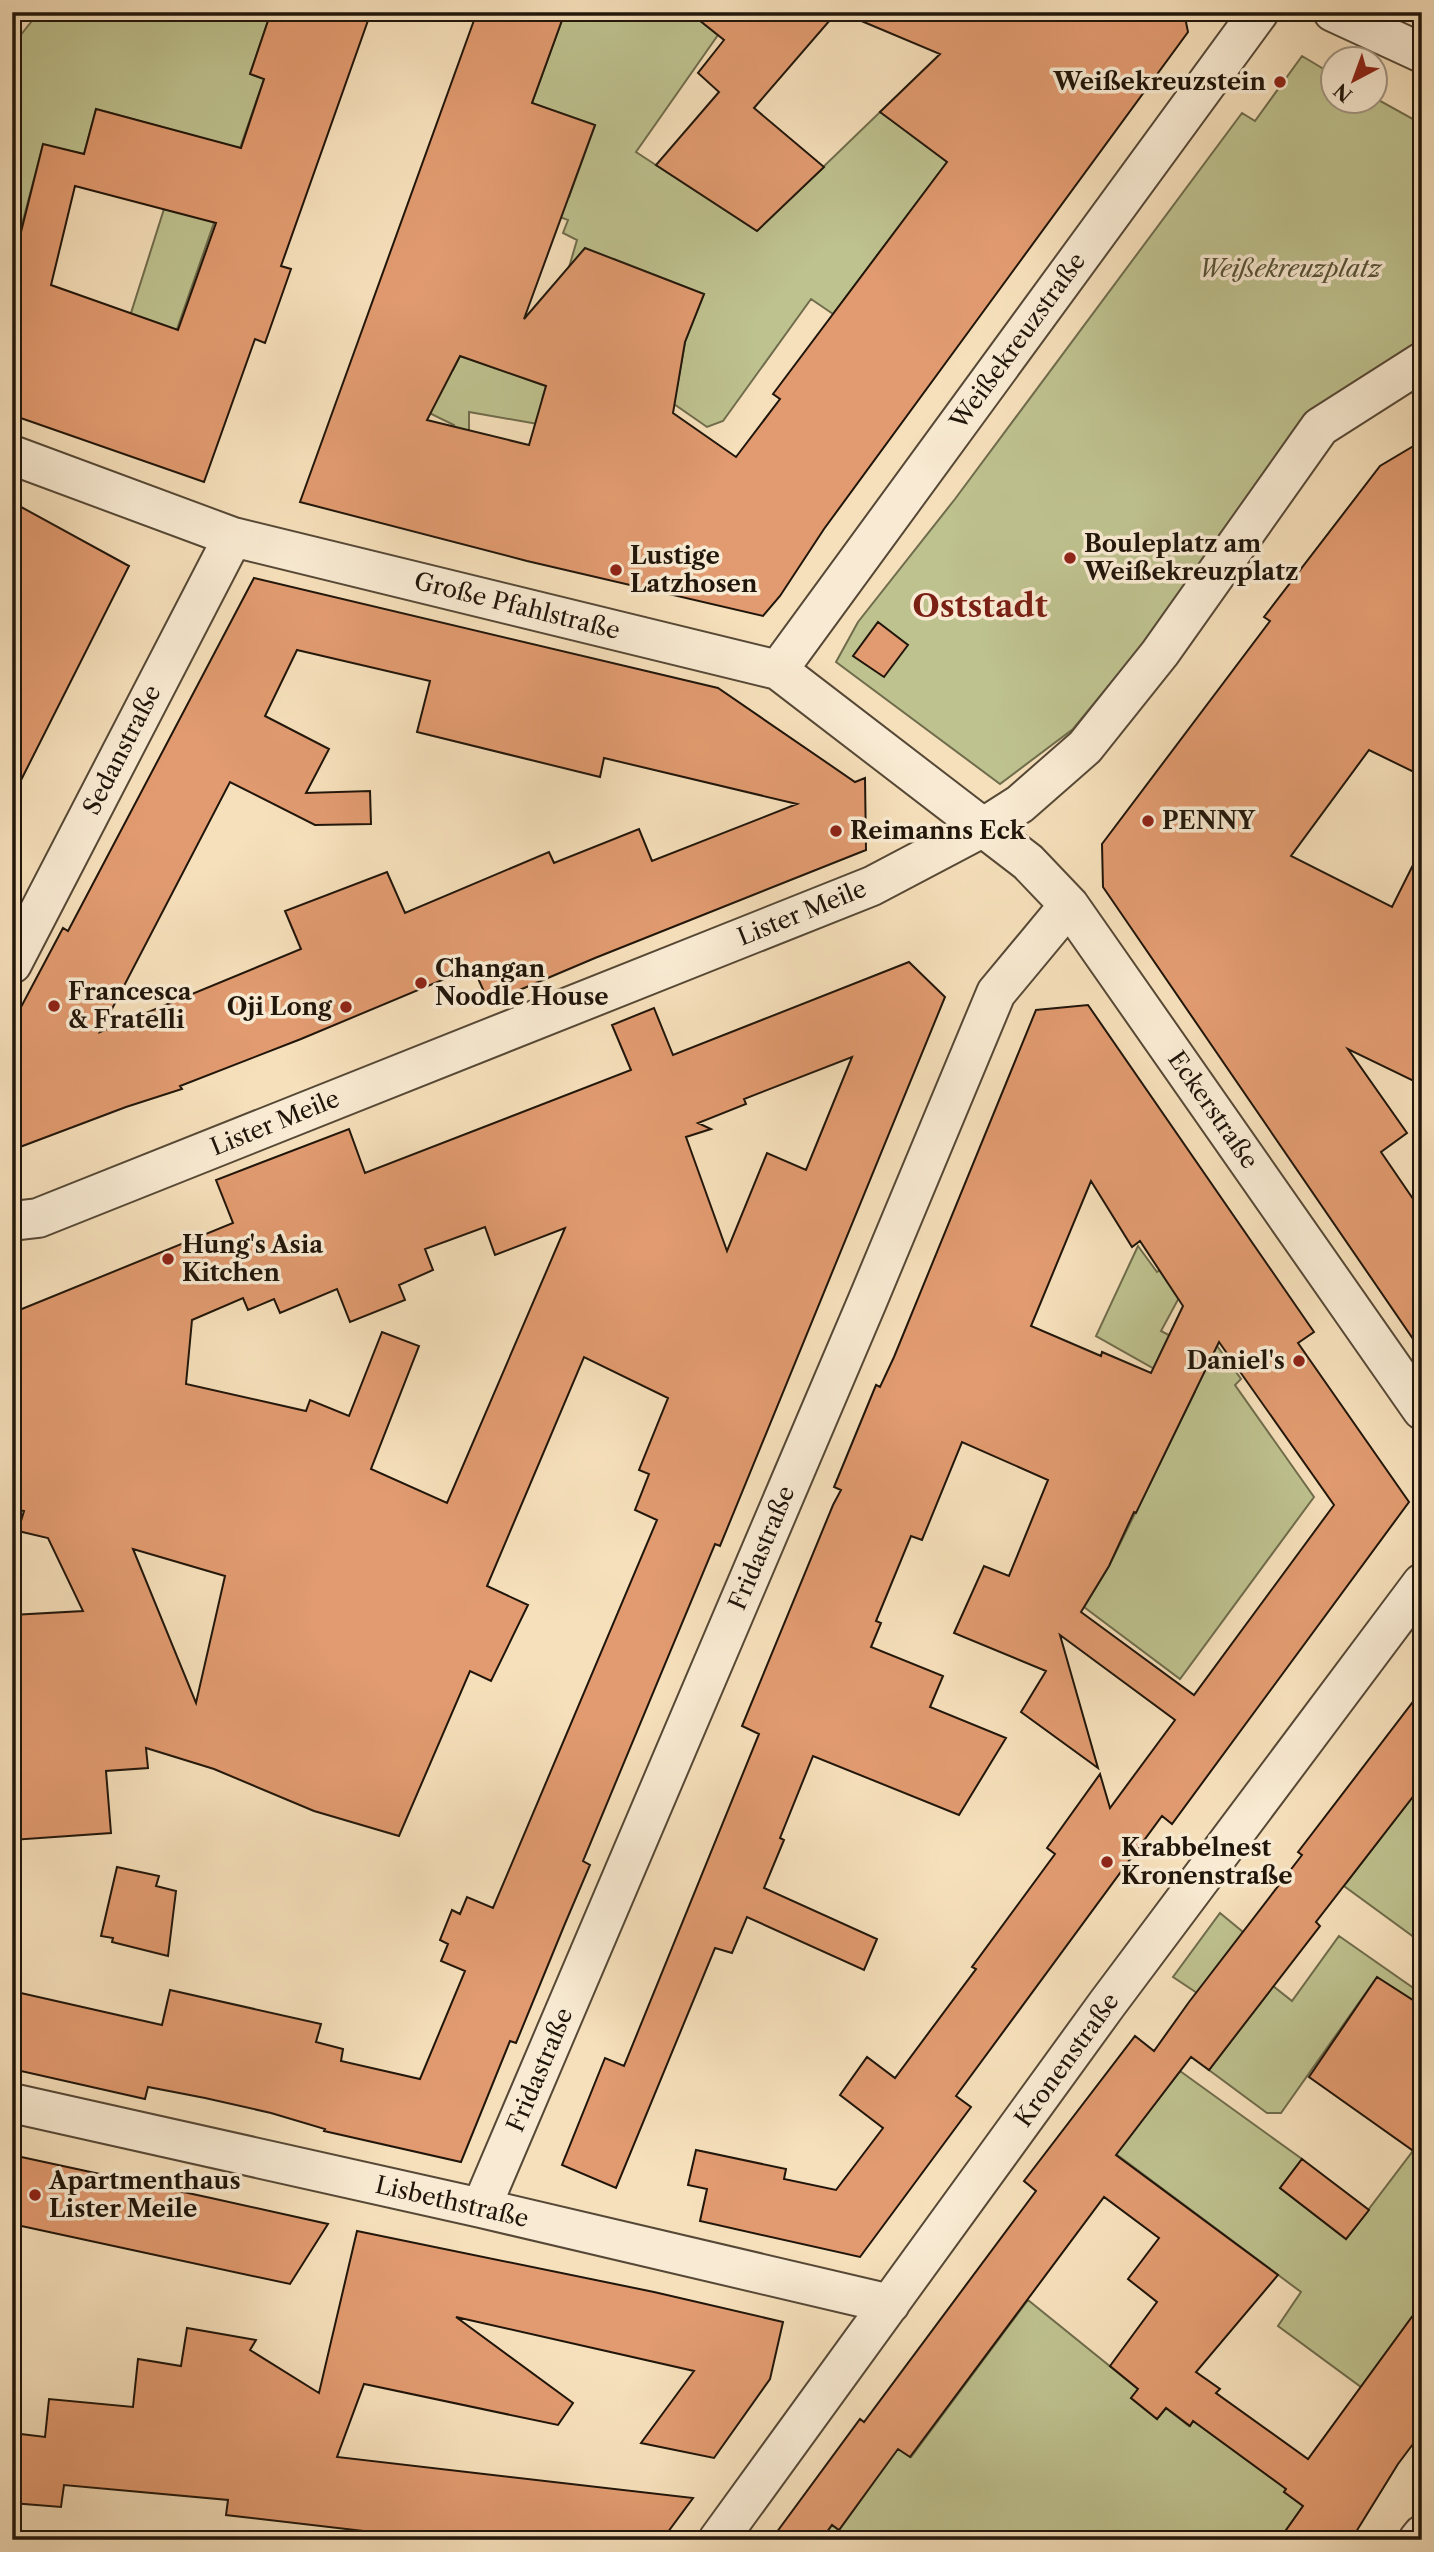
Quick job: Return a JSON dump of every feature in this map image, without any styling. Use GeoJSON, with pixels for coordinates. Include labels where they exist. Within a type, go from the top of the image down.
{"type":"FeatureCollection","features":[{"type":"Feature","properties":{"kind":"street","name":"Weißekreuzstraße"},"geometry":{"type":"LineString","coordinates":[[778,670],[1259,12]]}},
{"type":"Feature","properties":{"kind":"street"},"geometry":{"type":"LineString","coordinates":[[1334,12],[1422,53]]}},
{"type":"Feature","properties":{"kind":"street","name":"Lister Meile"},"geometry":{"type":"LineString","coordinates":[[12,1221],[38,1219],[872,886],[984,827],[1020,804],[1085,747],[1160,653],[1321,427],[1422,362]]}},
{"type":"Feature","properties":{"kind":"street","name":"Große Pfahlstraße"},"geometry":{"type":"LineString","coordinates":[[12,454],[233,537],[778,670],[984,827]]}},
{"type":"Feature","properties":{"kind":"street","name":"Sedanstraße"},"geometry":{"type":"LineString","coordinates":[[12,964],[233,537]]}},
{"type":"Feature","properties":{"kind":"street","name":"Eckerstraße"},"geometry":{"type":"LineString","coordinates":[[984,827],[1028,862],[1069,905],[1422,1410]]}},
{"type":"Feature","properties":{"kind":"street","name":"Fridastraße"},"geometry":{"type":"LineString","coordinates":[[481,2208],[996,993],[1069,905]]}},
{"type":"Feature","properties":{"kind":"street","name":"Kronenstraße"},"geometry":{"type":"LineString","coordinates":[[718,2540],[1107,2004],[1422,1583]]}},
{"type":"Feature","properties":{"kind":"street","name":"Lisbethstraße"},"geometry":{"type":"LineString","coordinates":[[12,2103],[481,2208],[890,2304]]}},
{"type":"Feature","properties":{"kind":"street"},"geometry":{"type":"LineString","coordinates":[[1418,2540],[1422,2535]]}},
{"type":"Feature","properties":{"kind":"green space"},"geometry":{"type":"Polygon","coordinates":[[[39,12],[271,12],[250,74],[264,79],[160,378],[131,313],[164,209],[179,213],[198,137],[96,109],[84,154],[43,145],[12,262],[12,46],[39,12]]]}},
{"type":"Feature","properties":{"kind":"green space"},"geometry":{"type":"Polygon","coordinates":[[[565,12],[689,12],[718,35],[636,152],[757,231],[880,112],[948,161],[833,314],[811,299],[723,421],[707,427],[674,404],[685,342],[704,294],[614,259],[595,306],[560,298],[577,240],[563,233],[568,220],[498,193],[569,197],[595,125],[532,103],[565,12]]]}},
{"type":"Feature","properties":{"kind":"green space","name":"Weißekreuzplatz"},"geometry":{"type":"Polygon","coordinates":[[[1302,56],[1318,66],[1318,116],[1388,116],[1388,105],[1422,124],[1422,343],[1314,410],[1139,649],[1073,729],[1000,784],[836,662],[858,622],[955,499],[1242,113],[1255,121],[1302,56]]]}},
{"type":"Feature","properties":{"kind":"green space"},"geometry":{"type":"Polygon","coordinates":[[[460,356],[546,386],[542,400],[566,429],[469,412],[469,430],[442,473],[454,425],[417,407],[433,362],[453,370],[460,356]]]}},
{"type":"Feature","properties":{"kind":"green space"},"geometry":{"type":"Polygon","coordinates":[[[1138,1246],[1157,1272],[1163,1268],[1181,1294],[1161,1331],[1207,1355],[1217,1346],[1241,1379],[1235,1385],[1314,1497],[1180,1679],[1084,1607],[1109,1566],[1195,1392],[1096,1336],[1138,1246]]]}},
{"type":"Feature","properties":{"kind":"green space"},"geometry":{"type":"Polygon","coordinates":[[[1422,1785],[1422,1943],[1344,1886],[1422,1785]]]}},
{"type":"Feature","properties":{"kind":"green space"},"geometry":{"type":"Polygon","coordinates":[[[1220,1913],[1243,1932],[1197,1993],[1173,1977],[1220,1913]]]}},
{"type":"Feature","properties":{"kind":"green space"},"geometry":{"type":"Polygon","coordinates":[[[1339,1936],[1419,1992],[1413,2000],[1377,1977],[1281,2113],[1267,2113],[1209,2070],[1273,1986],[1292,2001],[1339,1936]]]}},
{"type":"Feature","properties":{"kind":"green space"},"geometry":{"type":"Polygon","coordinates":[[[1180,2071],[1302,2159],[1280,2188],[1346,2239],[1422,2139],[1422,2303],[1361,2387],[1278,2326],[1301,2292],[1116,2154],[1180,2071]]]}},
{"type":"Feature","properties":{"kind":"green space"},"geometry":{"type":"Polygon","coordinates":[[[1028,2300],[1138,2389],[1131,2398],[1157,2419],[1166,2408],[1189,2426],[1195,2419],[1287,2488],[1284,2492],[1303,2506],[1279,2540],[821,2540],[832,2525],[839,2530],[865,2494],[891,2443],[911,2457],[1028,2300]]]}},
{"type":"Feature","properties":{"kind":"building"},"geometry":{"type":"Polygon","coordinates":[[[271,12],[371,12],[281,266],[291,269],[265,343],[255,339],[204,482],[12,415],[12,268],[43,144],[84,154],[96,109],[241,148],[264,79],[250,74],[271,12]],[[75,186],[51,285],[178,330],[216,223],[75,186]]]}},
{"type":"Feature","properties":{"kind":"building"},"geometry":{"type":"Polygon","coordinates":[[[477,12],[565,12],[532,103],[595,125],[524,319],[585,248],[704,294],[685,342],[673,413],[736,457],[780,399],[773,394],[947,162],[880,112],[940,54],[840,12],[1184,12],[1188,32],[763,616],[527,561],[300,502],[477,12]],[[460,356],[427,420],[529,445],[546,386],[460,356]]]}},
{"type":"Feature","properties":{"kind":"building"},"geometry":{"type":"Polygon","coordinates":[[[689,12],[837,12],[754,108],[824,167],[757,231],[656,165],[719,92],[698,73],[724,40],[689,12]]]}},
{"type":"Feature","properties":{"kind":"building"},"geometry":{"type":"Polygon","coordinates":[[[1422,441],[1422,776],[1369,750],[1291,856],[1392,907],[1422,847],[1422,1085],[1348,1049],[1407,1133],[1381,1152],[1422,1212],[1422,1352],[1103,887],[1102,844],[1270,621],[1264,617],[1380,466],[1422,441]]]}},
{"type":"Feature","properties":{"kind":"building"},"geometry":{"type":"Polygon","coordinates":[[[12,502],[129,566],[12,798],[12,502]]]}},
{"type":"Feature","properties":{"kind":"building"},"geometry":{"type":"Polygon","coordinates":[[[254,578],[718,688],[855,782],[865,778],[866,850],[489,1003],[473,967],[180,1086],[182,1089],[12,1150],[12,1024],[63,928],[68,931],[254,578]],[[297,650],[265,716],[329,749],[306,793],[370,791],[371,824],[315,825],[230,782],[100,1032],[301,949],[285,911],[387,872],[405,913],[549,852],[554,863],[639,829],[652,861],[797,804],[604,758],[600,777],[417,732],[430,681],[297,650]]]}},
{"type":"Feature","properties":{"kind":"building"},"geometry":{"type":"Polygon","coordinates":[[[878,622],[908,645],[884,677],[853,656],[878,622]]]}},
{"type":"Feature","properties":{"kind":"building"},"geometry":{"type":"Polygon","coordinates":[[[909,962],[945,997],[720,1546],[715,1544],[583,1861],[590,1865],[516,2043],[510,2041],[461,2162],[324,2131],[325,2129],[271,2113],[205,2098],[148,2087],[145,2099],[12,2069],[12,1991],[162,2025],[170,1990],[321,2024],[316,2042],[343,2049],[341,2061],[420,2079],[465,1971],[441,1961],[448,1944],[440,1940],[452,1910],[460,1914],[467,1897],[493,1908],[657,1520],[635,1510],[649,1474],[639,1470],[668,1398],[584,1357],[487,1586],[528,1605],[491,1681],[470,1671],[399,1836],[314,1811],[214,1769],[146,1748],[148,1768],[106,1771],[111,1833],[12,1840],[12,1615],[83,1611],[48,1538],[18,1531],[24,1511],[12,1509],[12,1313],[233,1223],[216,1180],[349,1129],[365,1173],[631,1070],[612,1025],[654,1008],[673,1055],[909,962]],[[852,1057],[744,1099],[746,1104],[698,1123],[711,1129],[686,1137],[727,1251],[767,1153],[806,1170],[852,1057]],[[485,1227],[425,1249],[433,1270],[399,1285],[405,1300],[350,1322],[337,1289],[280,1313],[274,1299],[248,1310],[243,1298],[192,1320],[186,1384],[306,1411],[310,1400],[349,1416],[382,1332],[419,1346],[371,1469],[447,1503],[565,1228],[495,1255],[485,1227]],[[133,1549],[196,1703],[225,1576],[133,1549]]]}},
{"type":"Feature","properties":{"kind":"building"},"geometry":{"type":"Polygon","coordinates":[[[1088,1005],[1314,1332],[1298,1343],[1409,1502],[1172,1824],[1162,1816],[956,2096],[971,2107],[860,2257],[700,2221],[707,2189],[688,2185],[696,2150],[786,2169],[784,2179],[836,2190],[883,2128],[840,2095],[867,2057],[895,2078],[976,1969],[972,1967],[1055,1854],[1047,1848],[1100,1774],[1110,1808],[1175,1720],[1060,1635],[1098,1768],[1021,1712],[1046,1671],[954,1633],[984,1566],[1009,1576],[1048,1480],[962,1442],[922,1540],[911,1536],[876,1621],[881,1623],[871,1647],[943,1676],[930,1707],[1006,1738],[959,1815],[813,1756],[780,1838],[784,1840],[764,1888],[877,1939],[864,1970],[747,1917],[732,1953],[715,1948],[616,2188],[562,2165],[605,2058],[624,2066],[759,1734],[742,1726],[841,1490],[834,1487],[876,1385],[880,1387],[894,1357],[1036,1010],[1088,1005]],[[1091,1181],[1031,1326],[1101,1356],[1102,1352],[1151,1373],[1183,1306],[1140,1241],[1132,1247],[1091,1181]],[[1219,1342],[1109,1566],[1081,1612],[1194,1695],[1334,1505],[1219,1342]]]}},
{"type":"Feature","properties":{"kind":"building"},"geometry":{"type":"Polygon","coordinates":[[[1422,1690],[1422,1785],[1316,1922],[1320,1926],[1209,2070],[1191,2057],[1116,2155],[1278,2275],[1196,2372],[1220,2389],[1216,2393],[1308,2459],[1422,2303],[1422,2432],[1398,2464],[1351,2540],[1279,2540],[1303,2506],[1284,2492],[1286,2489],[1193,2421],[1190,2426],[1166,2408],[1157,2419],[1131,2398],[1138,2389],[1110,2366],[1157,2302],[1128,2279],[1159,2238],[1104,2197],[910,2457],[898,2449],[839,2530],[832,2525],[821,2540],[771,2540],[860,2419],[864,2422],[1036,2191],[1024,2181],[1135,2036],[1154,2051],[1302,1855],[1298,1852],[1422,1690]]]}},
{"type":"Feature","properties":{"kind":"building"},"geometry":{"type":"Polygon","coordinates":[[[117,1867],[159,1876],[156,1886],[176,1891],[168,1956],[112,1942],[113,1938],[101,1936],[117,1867]]]}},
{"type":"Feature","properties":{"kind":"building"},"geometry":{"type":"Polygon","coordinates":[[[1377,1977],[1422,2006],[1422,2157],[1309,2077],[1377,1977]]]}},
{"type":"Feature","properties":{"kind":"building"},"geometry":{"type":"Polygon","coordinates":[[[12,2155],[328,2224],[290,2284],[12,2224],[12,2155]]]}},
{"type":"Feature","properties":{"kind":"building"},"geometry":{"type":"Polygon","coordinates":[[[1302,2159],[1369,2210],[1346,2239],[1280,2188],[1302,2159]]]}},
{"type":"Feature","properties":{"kind":"building"},"geometry":{"type":"Polygon","coordinates":[[[357,2231],[654,2292],[783,2322],[770,2379],[714,2458],[641,2443],[694,2371],[456,2317],[573,2403],[558,2425],[364,2384],[337,2457],[693,2498],[662,2540],[441,2540],[226,2515],[228,2500],[64,2485],[61,2507],[12,2503],[12,2433],[45,2437],[49,2399],[133,2407],[138,2359],[181,2366],[187,2328],[256,2340],[250,2350],[319,2393],[357,2231]]]}},
{"type":"Feature","properties":{"kind":"place","name":"Weißekreuzstein"},"geometry":{"type":"Point","coordinates":[1280,82]}},
{"type":"Feature","properties":{"kind":"place","name":"Bouleplatz am Weißekreuzplatz"},"geometry":{"type":"Point","coordinates":[1070,558]}},
{"type":"Feature","properties":{"kind":"place","name":"Lustige Latzhosen"},"geometry":{"type":"Point","coordinates":[616,570]}},
{"type":"Feature","properties":{"kind":"place","name":"PENNY"},"geometry":{"type":"Point","coordinates":[1148,821]}},
{"type":"Feature","properties":{"kind":"place","name":"Reimanns Eck"},"geometry":{"type":"Point","coordinates":[836,831]}},
{"type":"Feature","properties":{"kind":"place","name":"Changan Noodle House"},"geometry":{"type":"Point","coordinates":[421,983]}},
{"type":"Feature","properties":{"kind":"place","name":"Francesca & Fratelli"},"geometry":{"type":"Point","coordinates":[54,1006]}},
{"type":"Feature","properties":{"kind":"place","name":"Oji Long"},"geometry":{"type":"Point","coordinates":[346,1007]}},
{"type":"Feature","properties":{"kind":"place","name":"Hung's Asia Kitchen"},"geometry":{"type":"Point","coordinates":[168,1259]}},
{"type":"Feature","properties":{"kind":"place","name":"Daniel's"},"geometry":{"type":"Point","coordinates":[1299,1361]}},
{"type":"Feature","properties":{"kind":"place","name":"Krabbelnest Kronenstraße"},"geometry":{"type":"Point","coordinates":[1107,1862]}},
{"type":"Feature","properties":{"kind":"place","name":"Apartmenthaus Lister Meile"},"geometry":{"type":"Point","coordinates":[35,2195]}},
{"type":"Feature","properties":{"kind":"district","name":"Oststadt"},"geometry":{"type":"Point","coordinates":[980,606]}}]}
